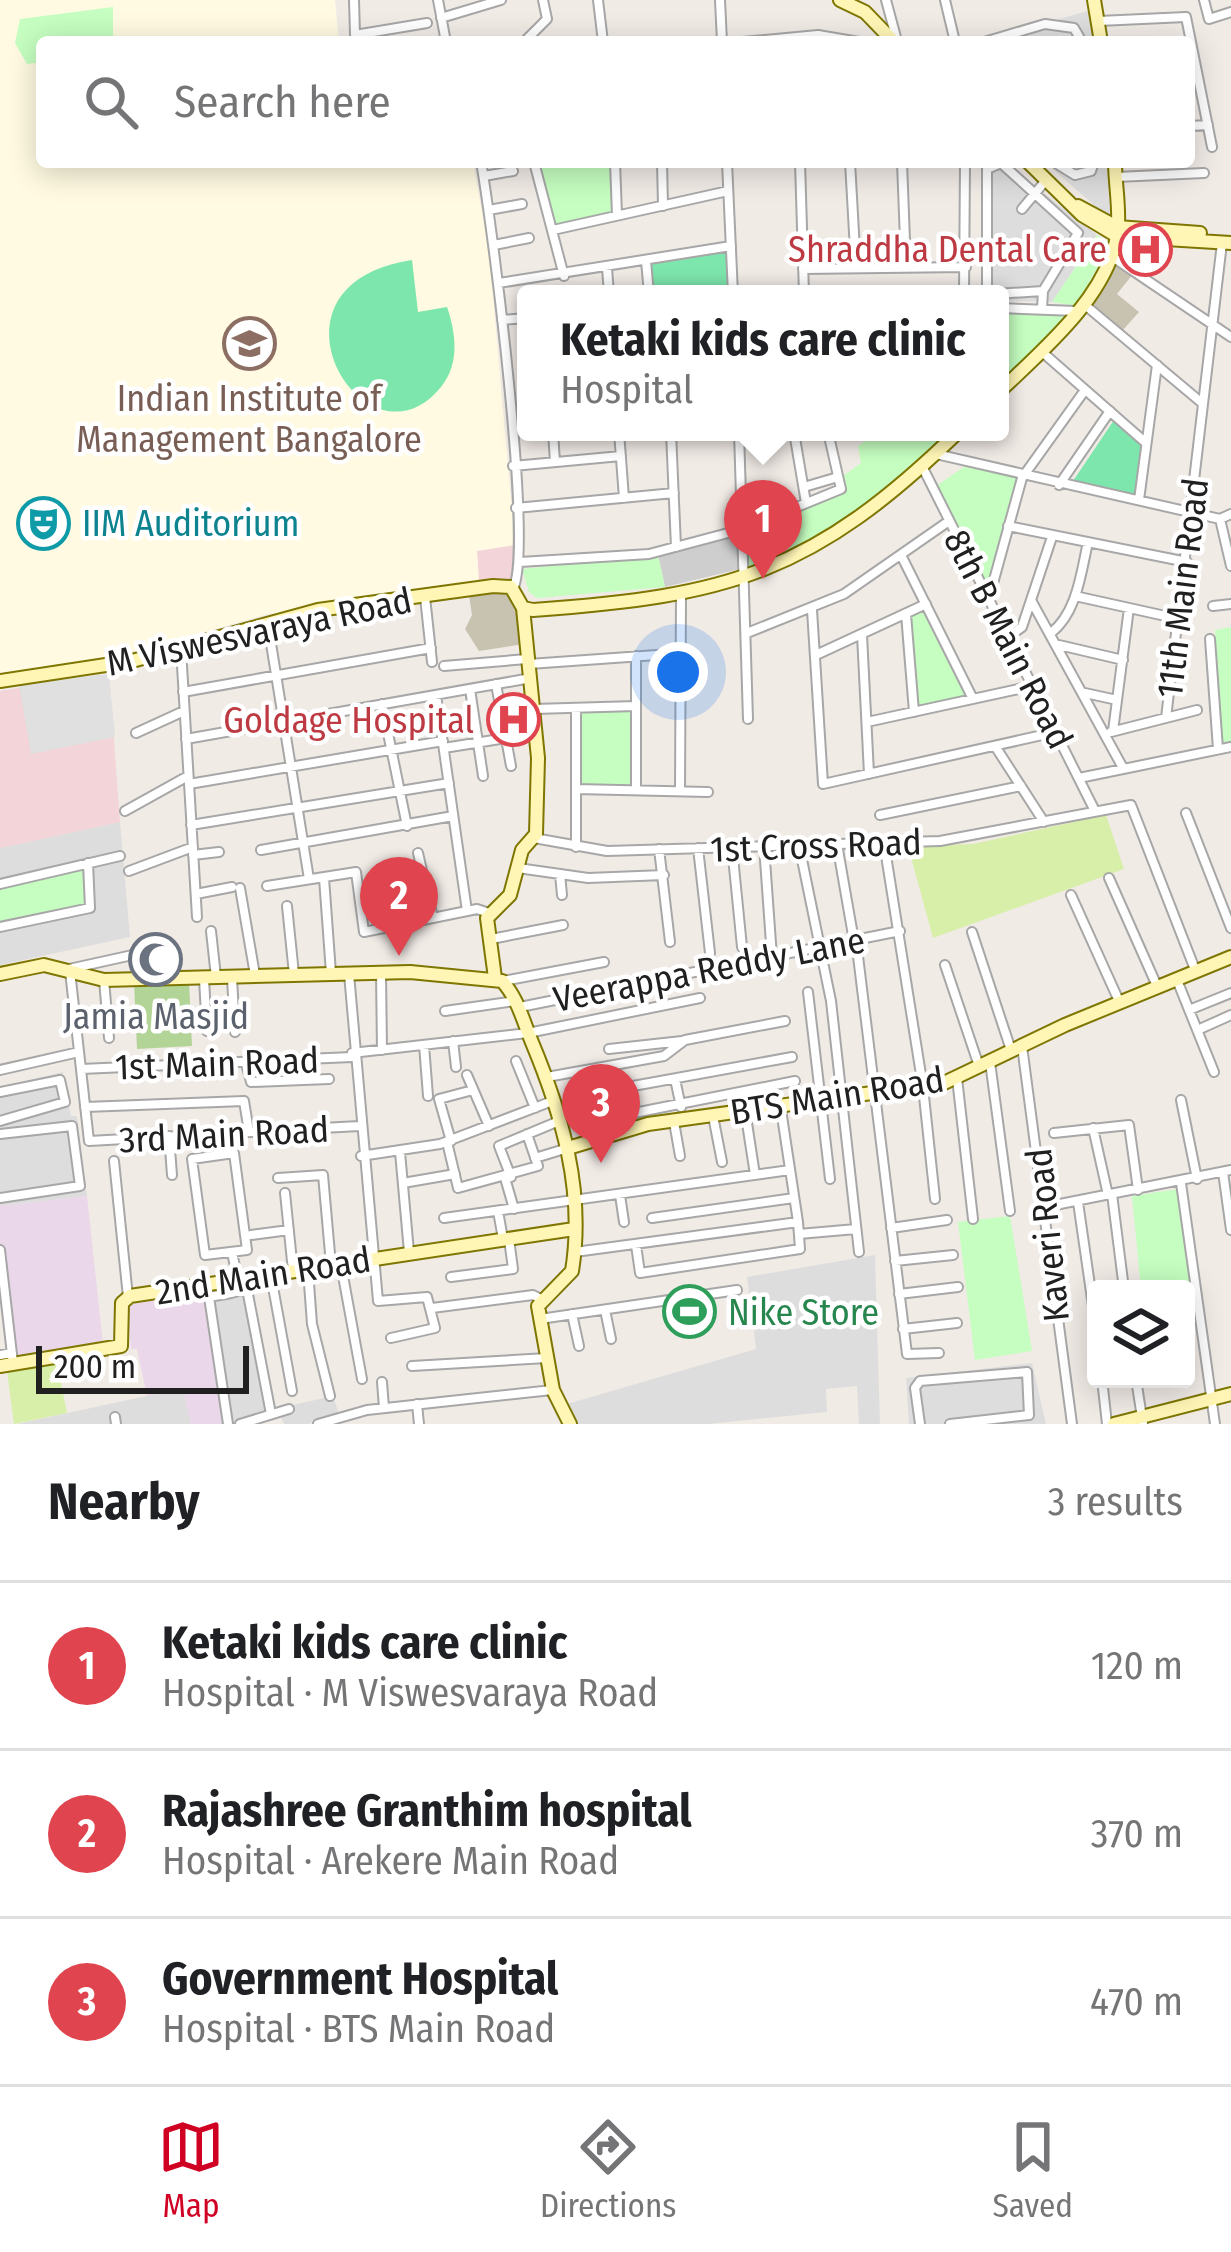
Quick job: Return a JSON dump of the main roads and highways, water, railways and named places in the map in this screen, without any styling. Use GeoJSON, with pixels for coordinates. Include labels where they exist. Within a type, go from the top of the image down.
{"type":"FeatureCollection","features":[{"type":"Feature","properties":{"kind":"place","name":"Shraddha Dental Care"},"geometry":{"type":"Point","coordinates":[1146,249]}},
{"type":"Feature","properties":{"kind":"place","name":"Indian Institute of Management Bangalore"},"geometry":{"type":"Point","coordinates":[249,343]}},
{"type":"Feature","properties":{"kind":"place","name":"IIM Auditorium"},"geometry":{"type":"Point","coordinates":[43,523]}},
{"type":"Feature","properties":{"kind":"place","name":"Ketaki kids care clinic"},"geometry":{"type":"Point","coordinates":[763,579]}},
{"type":"Feature","properties":{"kind":"place","name":"Goldage Hospital"},"geometry":{"type":"Point","coordinates":[513,720]}},
{"type":"Feature","properties":{"kind":"place","name":"Rajashree Granthim hospital"},"geometry":{"type":"Point","coordinates":[399,956]}},
{"type":"Feature","properties":{"kind":"place","name":"Jamia Masjid"},"geometry":{"type":"Point","coordinates":[156,960]}},
{"type":"Feature","properties":{"kind":"place","name":"Government Hospital"},"geometry":{"type":"Point","coordinates":[601,1163]}},
{"type":"Feature","properties":{"kind":"place","name":"Nike Store"},"geometry":{"type":"Point","coordinates":[689,1312]}}]}
